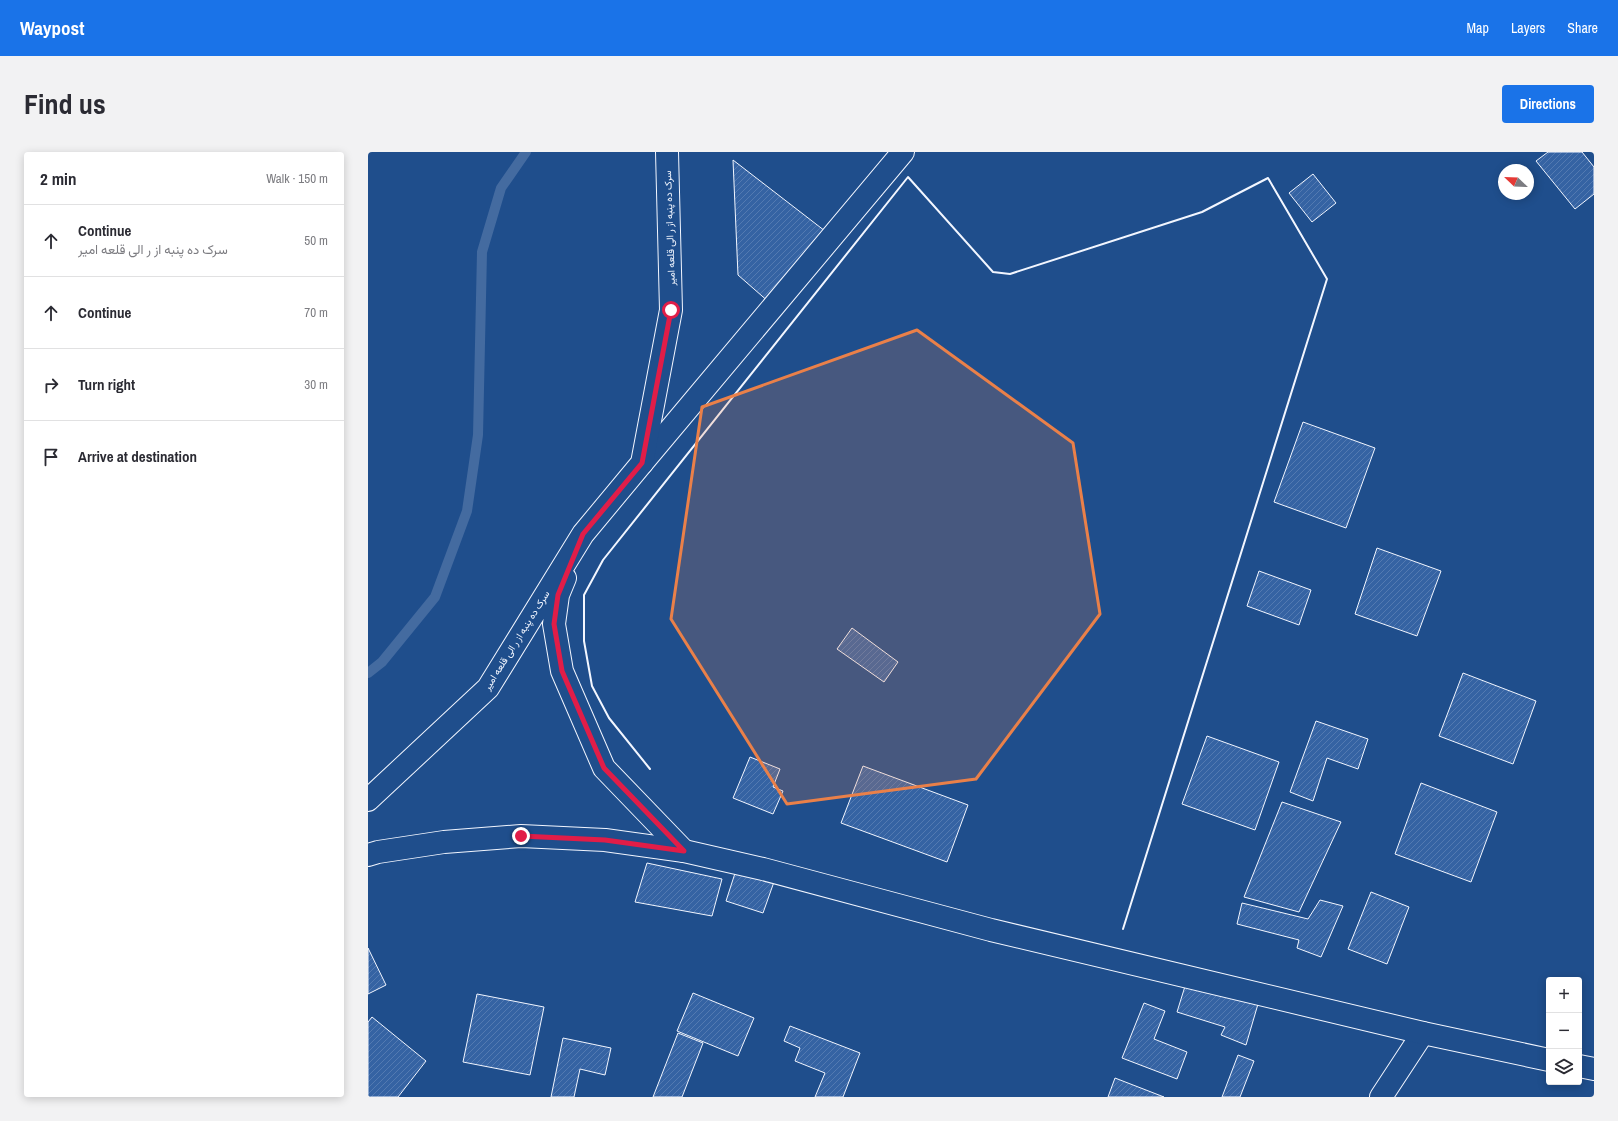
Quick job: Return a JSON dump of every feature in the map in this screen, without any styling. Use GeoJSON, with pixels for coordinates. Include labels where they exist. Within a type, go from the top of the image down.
{"type":"FeatureCollection","features":[{"type":"Feature","properties":{"kind":"street","name":"سرک ده پنبه از ر الی قلعه امیر"},"geometry":{"type":"LineString","coordinates":[[368,800],[488,688],[583,534],[642,463],[671,310],[667,152]]}},
{"type":"Feature","properties":{"kind":"street"},"geometry":{"type":"LineString","coordinates":[[642,463],[903,152]]}},
{"type":"Feature","properties":{"kind":"street"},"geometry":{"type":"LineString","coordinates":[[583,534],[558,595],[554,624],[562,671],[604,768],[684,851]]}},
{"type":"Feature","properties":{"kind":"street"},"geometry":{"type":"LineString","coordinates":[[368,855],[378,852],[444,842],[521,836],[605,840],[684,851],[763,869],[998,932],[1423,1033],[1546,1059]]}},
{"type":"Feature","properties":{"kind":"street"},"geometry":{"type":"LineString","coordinates":[[1381,1097],[1423,1033]]}},
{"type":"Feature","properties":{"kind":"street"},"geometry":{"type":"LineString","coordinates":[[1582,1067],[1594,1069]]}},
{"type":"Feature","properties":{"kind":"highlighted area"},"geometry":{"type":"Polygon","coordinates":[[[917,330],[1073,443],[1100,614],[976,779],[787,804],[671,619],[702,407],[917,330]]]}},
{"type":"Feature","properties":{"kind":"building"},"geometry":{"type":"Polygon","coordinates":[[[1548,152],[1582,152],[1594,167],[1594,194],[1575,209],[1536,161],[1548,152]]]}},
{"type":"Feature","properties":{"kind":"building"},"geometry":{"type":"Polygon","coordinates":[[[733,160],[825,231],[770,303],[738,275],[733,160]]]}},
{"type":"Feature","properties":{"kind":"building"},"geometry":{"type":"Polygon","coordinates":[[[1313,174],[1336,203],[1312,222],[1289,193],[1313,174]]]}},
{"type":"Feature","properties":{"kind":"building"},"geometry":{"type":"Polygon","coordinates":[[[1303,422],[1375,448],[1346,528],[1274,502],[1303,422]]]}},
{"type":"Feature","properties":{"kind":"building"},"geometry":{"type":"Polygon","coordinates":[[[1377,548],[1441,571],[1417,636],[1355,614],[1377,548]]]}},
{"type":"Feature","properties":{"kind":"building"},"geometry":{"type":"Polygon","coordinates":[[[1259,571],[1311,590],[1299,625],[1247,606],[1259,571]]]}},
{"type":"Feature","properties":{"kind":"building"},"geometry":{"type":"Polygon","coordinates":[[[852,628],[898,662],[884,682],[837,649],[852,628]]]}},
{"type":"Feature","properties":{"kind":"building"},"geometry":{"type":"Polygon","coordinates":[[[1463,673],[1536,701],[1513,764],[1439,736],[1463,673]]]}},
{"type":"Feature","properties":{"kind":"building"},"geometry":{"type":"Polygon","coordinates":[[[1316,721],[1368,739],[1358,769],[1327,758],[1313,801],[1290,792],[1316,721]]]}},
{"type":"Feature","properties":{"kind":"building"},"geometry":{"type":"Polygon","coordinates":[[[1207,736],[1279,762],[1255,830],[1182,804],[1207,736]]]}},
{"type":"Feature","properties":{"kind":"building"},"geometry":{"type":"Polygon","coordinates":[[[750,757],[780,769],[773,787],[783,791],[773,814],[733,798],[750,757]]]}},
{"type":"Feature","properties":{"kind":"building"},"geometry":{"type":"Polygon","coordinates":[[[863,766],[968,805],[947,862],[841,823],[863,766]]]}},
{"type":"Feature","properties":{"kind":"building"},"geometry":{"type":"Polygon","coordinates":[[[1421,783],[1497,812],[1471,882],[1395,854],[1421,783]]]}},
{"type":"Feature","properties":{"kind":"building"},"geometry":{"type":"Polygon","coordinates":[[[1282,802],[1341,822],[1299,912],[1244,897],[1282,802]]]}},
{"type":"Feature","properties":{"kind":"building"},"geometry":{"type":"Polygon","coordinates":[[[647,863],[722,879],[712,916],[635,902],[647,863]]]}},
{"type":"Feature","properties":{"kind":"building"},"geometry":{"type":"Polygon","coordinates":[[[737,867],[775,879],[763,913],[726,901],[737,867]]]}},
{"type":"Feature","properties":{"kind":"building"},"geometry":{"type":"Polygon","coordinates":[[[1371,892],[1409,907],[1387,964],[1348,949],[1371,892]]]}},
{"type":"Feature","properties":{"kind":"building"},"geometry":{"type":"Polygon","coordinates":[[[1320,900],[1343,906],[1321,957],[1297,948],[1299,940],[1237,924],[1242,903],[1308,919],[1320,900]]]}},
{"type":"Feature","properties":{"kind":"building"},"geometry":{"type":"Polygon","coordinates":[[[368,948],[386,985],[368,994],[368,948]]]}},
{"type":"Feature","properties":{"kind":"building"},"geometry":{"type":"Polygon","coordinates":[[[1186,983],[1258,1004],[1246,1045],[1221,1035],[1225,1027],[1177,1012],[1186,983]]]}},
{"type":"Feature","properties":{"kind":"building"},"geometry":{"type":"Polygon","coordinates":[[[693,993],[754,1018],[738,1056],[677,1031],[693,993]]]}},
{"type":"Feature","properties":{"kind":"building"},"geometry":{"type":"Polygon","coordinates":[[[477,994],[544,1007],[530,1075],[463,1062],[477,994]]]}},
{"type":"Feature","properties":{"kind":"building"},"geometry":{"type":"Polygon","coordinates":[[[1144,1003],[1165,1011],[1154,1039],[1187,1052],[1177,1079],[1122,1058],[1144,1003]]]}},
{"type":"Feature","properties":{"kind":"building"},"geometry":{"type":"Polygon","coordinates":[[[372,1017],[426,1061],[398,1097],[368,1097],[368,1022],[372,1017]]]}},
{"type":"Feature","properties":{"kind":"building"},"geometry":{"type":"Polygon","coordinates":[[[790,1026],[860,1053],[843,1097],[815,1097],[825,1073],[795,1061],[800,1048],[784,1041],[790,1026]]]}},
{"type":"Feature","properties":{"kind":"building"},"geometry":{"type":"Polygon","coordinates":[[[678,1033],[703,1043],[682,1097],[653,1097],[678,1033]]]}},
{"type":"Feature","properties":{"kind":"building"},"geometry":{"type":"Polygon","coordinates":[[[563,1038],[611,1048],[605,1075],[580,1069],[574,1097],[551,1097],[563,1038]]]}},
{"type":"Feature","properties":{"kind":"building"},"geometry":{"type":"Polygon","coordinates":[[[1238,1055],[1254,1061],[1240,1097],[1222,1097],[1238,1055]]]}},
{"type":"Feature","properties":{"kind":"building"},"geometry":{"type":"Polygon","coordinates":[[[1115,1078],[1164,1097],[1108,1097],[1115,1078]]]}},
{"type":"Feature","properties":{"kind":"waterway"},"geometry":{"type":"LineString","coordinates":[[368,673],[382,662],[435,597],[467,511],[478,435],[482,252],[501,188],[526,152]]}},
{"type":"Feature","properties":{"kind":"wall"},"geometry":{"type":"LineString","coordinates":[[650,769],[609,718],[592,686],[584,641],[584,595],[603,560],[908,177],[993,272],[1010,274],[1202,212],[1268,178],[1327,279],[1123,929]]}},
{"type":"Feature","properties":{"kind":"route"},"geometry":{"type":"LineString","coordinates":[[521,836],[605,840],[684,851],[604,768],[562,671],[554,624],[558,595],[583,534],[642,463],[671,310]]}}]}
